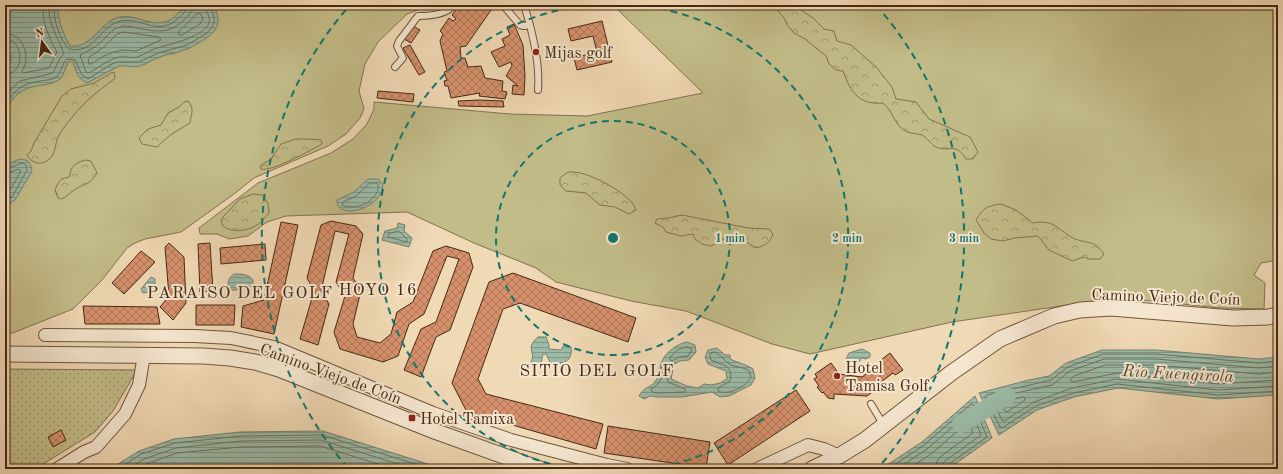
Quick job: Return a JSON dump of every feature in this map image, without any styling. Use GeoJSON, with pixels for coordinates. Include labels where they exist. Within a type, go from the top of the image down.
{"type":"FeatureCollection","features":[{"type":"Feature","properties":{"kind":"street","name":"Camino Viejo de Coín"},"geometry":{"type":"LineString","coordinates":[[812,469],[839,456],[884,426],[951,372],[1000,338],[1054,316],[1080,310],[1111,308],[1233,318],[1278,315]]}},
{"type":"Feature","properties":{"kind":"street"},"geometry":{"type":"LineString","coordinates":[[45,335],[194,340],[231,338],[274,347],[434,421],[607,466],[627,469]]}},
{"type":"Feature","properties":{"kind":"street"},"geometry":{"type":"LineString","coordinates":[[183,356],[190,349],[194,340]]}},
{"type":"Feature","properties":{"kind":"street"},"geometry":{"type":"LineString","coordinates":[[194,340],[196,349],[203,356]]}},
{"type":"Feature","properties":{"kind":"street","name":"Camino Viejo de Coín"},"geometry":{"type":"LineString","coordinates":[[5,354],[203,356],[255,362],[278,369],[417,424],[434,421],[540,469]]}},
{"type":"Feature","properties":{"kind":"street"},"geometry":{"type":"LineString","coordinates":[[57,469],[84,452],[96,447],[125,414],[139,385],[144,355]]}},
{"type":"Feature","properties":{"kind":"street"},"geometry":{"type":"LineString","coordinates":[[757,469],[808,446],[824,449],[839,456]]}},
{"type":"Feature","properties":{"kind":"lane"},"geometry":{"type":"LineString","coordinates":[[395,67],[403,58],[397,46],[398,41],[418,16],[434,15],[451,9],[454,5]]}},
{"type":"Feature","properties":{"kind":"lane"},"geometry":{"type":"LineString","coordinates":[[503,5],[520,25],[530,25]]}},
{"type":"Feature","properties":{"kind":"lane"},"geometry":{"type":"LineString","coordinates":[[524,5],[535,48],[539,82],[538,90]]}},
{"type":"Feature","properties":{"kind":"lane"},"geometry":{"type":"LineString","coordinates":[[871,404],[884,426]]}},
{"type":"Feature","properties":{"kind":"green space"},"geometry":{"type":"Polygon","coordinates":[[[5,5],[432,5],[407,14],[378,42],[365,64],[359,91],[364,109],[360,118],[346,134],[328,146],[254,178],[181,232],[145,239],[135,243],[127,248],[102,280],[73,309],[5,336],[5,5]]]}},
{"type":"Feature","properties":{"kind":"green space"},"geometry":{"type":"Polygon","coordinates":[[[613,5],[1278,5],[1278,260],[1261,263],[1254,275],[1265,283],[1264,309],[1219,308],[1155,301],[1109,299],[952,322],[810,354],[772,344],[686,311],[631,301],[556,282],[536,268],[474,243],[407,212],[286,216],[267,222],[248,236],[229,239],[217,234],[200,234],[199,228],[258,183],[331,153],[353,139],[367,124],[374,109],[374,102],[510,114],[587,116],[703,93],[613,5]]]}},
{"type":"Feature","properties":{"kind":"green space"},"geometry":{"type":"Polygon","coordinates":[[[773,5],[797,5],[824,29],[834,31],[837,41],[851,45],[876,67],[892,87],[896,99],[916,102],[929,119],[970,137],[978,152],[973,159],[966,159],[959,150],[936,147],[922,135],[906,131],[898,124],[883,103],[862,100],[849,86],[843,71],[836,70],[829,64],[826,56],[805,39],[794,33],[773,5]]]}},
{"type":"Feature","properties":{"kind":"green space"},"geometry":{"type":"Polygon","coordinates":[[[114,72],[115,78],[89,99],[68,122],[59,135],[51,158],[42,163],[36,163],[31,160],[27,155],[31,151],[34,143],[62,96],[71,89],[94,83],[114,72]]]}},
{"type":"Feature","properties":{"kind":"green space"},"geometry":{"type":"Polygon","coordinates":[[[188,101],[192,109],[190,123],[170,135],[157,147],[142,144],[139,138],[148,129],[161,125],[168,113],[179,107],[184,102],[188,101]]]}},
{"type":"Feature","properties":{"kind":"green space"},"geometry":{"type":"Polygon","coordinates":[[[296,139],[321,140],[322,144],[282,164],[261,169],[260,166],[271,159],[281,144],[296,139]]]}},
{"type":"Feature","properties":{"kind":"green space"},"geometry":{"type":"Polygon","coordinates":[[[85,160],[91,161],[97,173],[89,182],[65,197],[61,199],[58,198],[55,190],[59,183],[62,179],[70,176],[74,165],[85,160]]]}},
{"type":"Feature","properties":{"kind":"green space"},"geometry":{"type":"Polygon","coordinates":[[[568,172],[577,172],[587,175],[612,187],[628,198],[636,210],[629,214],[615,207],[600,205],[586,193],[566,191],[560,185],[560,178],[568,172]]]}},
{"type":"Feature","properties":{"kind":"green space"},"geometry":{"type":"Polygon","coordinates":[[[253,194],[262,195],[268,203],[269,213],[262,221],[254,227],[245,230],[231,230],[223,226],[221,221],[223,217],[240,199],[253,194]]]}},
{"type":"Feature","properties":{"kind":"green space"},"geometry":{"type":"Polygon","coordinates":[[[1001,204],[1016,210],[1033,223],[1041,222],[1052,224],[1075,239],[1094,244],[1104,254],[1100,259],[1088,259],[1084,257],[1072,261],[1049,250],[1038,236],[1014,238],[1003,241],[991,239],[984,233],[976,220],[981,212],[986,208],[1001,204]]]}},
{"type":"Feature","properties":{"kind":"green space"},"geometry":{"type":"Polygon","coordinates":[[[682,215],[748,228],[769,229],[773,234],[767,244],[755,248],[744,240],[737,241],[731,238],[711,246],[702,244],[695,239],[693,234],[681,236],[666,232],[663,227],[655,223],[657,219],[682,215]]]}},
{"type":"Feature","properties":{"kind":"green space"},"geometry":{"type":"Polygon","coordinates":[[[5,369],[137,370],[113,411],[95,432],[35,469],[5,469],[5,369]]]}},
{"type":"Feature","properties":{"kind":"water"},"geometry":{"type":"Polygon","coordinates":[[[17,5],[58,5],[58,15],[61,26],[70,46],[77,46],[89,40],[110,21],[116,18],[129,17],[149,22],[162,23],[171,20],[187,5],[213,5],[218,17],[218,22],[217,27],[206,39],[191,47],[162,56],[140,66],[119,66],[87,83],[78,75],[73,62],[68,62],[60,79],[50,84],[23,90],[15,96],[7,109],[5,141],[5,68],[11,60],[11,55],[5,46],[5,10],[17,5]]]}},
{"type":"Feature","properties":{"kind":"water"},"geometry":{"type":"Polygon","coordinates":[[[22,159],[28,161],[32,171],[15,200],[5,205],[5,166],[22,159]]]}},
{"type":"Feature","properties":{"kind":"water"},"geometry":{"type":"Polygon","coordinates":[[[368,179],[378,179],[383,185],[380,194],[375,201],[359,210],[343,210],[339,206],[337,200],[354,192],[368,179]]]}},
{"type":"Feature","properties":{"kind":"water"},"geometry":{"type":"Polygon","coordinates":[[[398,223],[405,225],[404,231],[412,238],[409,247],[382,240],[385,231],[397,228],[398,223]]]}},
{"type":"Feature","properties":{"kind":"water"},"geometry":{"type":"Polygon","coordinates":[[[234,274],[247,275],[253,280],[252,286],[247,288],[240,285],[237,290],[232,290],[228,286],[228,282],[234,274]]]}},
{"type":"Feature","properties":{"kind":"water"},"geometry":{"type":"Polygon","coordinates":[[[151,277],[155,279],[155,286],[150,292],[143,293],[141,289],[151,277]]]}},
{"type":"Feature","properties":{"kind":"water"},"geometry":{"type":"Polygon","coordinates":[[[538,337],[546,337],[549,349],[561,350],[564,345],[571,347],[569,359],[563,363],[551,364],[546,354],[543,354],[541,363],[534,366],[529,365],[533,357],[531,348],[534,341],[538,337]]]}},
{"type":"Feature","properties":{"kind":"water"},"geometry":{"type":"Polygon","coordinates":[[[687,342],[695,345],[696,352],[689,360],[680,361],[674,364],[671,379],[687,386],[698,388],[704,384],[711,385],[720,383],[727,379],[726,371],[708,364],[705,357],[708,350],[717,348],[725,355],[730,355],[730,359],[753,369],[755,378],[751,385],[729,396],[720,397],[712,392],[682,397],[650,396],[644,399],[639,396],[642,391],[655,382],[658,377],[662,361],[669,351],[676,346],[687,342]]]}},
{"type":"Feature","properties":{"kind":"water"},"geometry":{"type":"Polygon","coordinates":[[[862,349],[870,353],[870,357],[866,359],[862,358],[857,362],[855,359],[849,364],[846,363],[849,353],[862,349]]]}},
{"type":"Feature","properties":{"kind":"water"},"geometry":{"type":"Polygon","coordinates":[[[1102,350],[1156,350],[1259,359],[1278,357],[1278,395],[1218,399],[1118,388],[1074,397],[1037,410],[999,435],[979,393],[1049,376],[1066,363],[1102,350]]]}},
{"type":"Feature","properties":{"kind":"water"},"geometry":{"type":"Polygon","coordinates":[[[975,396],[992,438],[948,469],[881,469],[922,442],[975,396]]]}},
{"type":"Feature","properties":{"kind":"water"},"geometry":{"type":"Polygon","coordinates":[[[323,431],[444,469],[110,469],[139,451],[174,439],[240,432],[323,431]]]}},
{"type":"Feature","properties":{"kind":"building"},"geometry":{"type":"Polygon","coordinates":[[[460,5],[485,5],[491,10],[466,46],[460,47],[461,58],[465,58],[468,67],[481,66],[485,78],[503,81],[502,91],[507,92],[505,99],[479,96],[480,93],[451,98],[448,86],[445,86],[444,81],[447,80],[444,72],[447,71],[440,41],[443,34],[440,31],[449,18],[453,21],[456,19],[452,15],[460,5]]]}},
{"type":"Feature","properties":{"kind":"building"},"geometry":{"type":"Polygon","coordinates":[[[602,21],[612,62],[577,70],[574,58],[597,52],[593,36],[571,41],[568,29],[602,21]]]}},
{"type":"Feature","properties":{"kind":"building"},"geometry":{"type":"Polygon","coordinates":[[[514,24],[523,45],[525,77],[524,95],[512,94],[513,85],[518,86],[506,76],[512,66],[511,62],[499,67],[491,52],[505,46],[502,39],[510,35],[507,27],[514,24]]]}},
{"type":"Feature","properties":{"kind":"building"},"geometry":{"type":"Polygon","coordinates":[[[413,26],[420,30],[411,43],[404,39],[413,26]]]}},
{"type":"Feature","properties":{"kind":"building"},"geometry":{"type":"Polygon","coordinates":[[[410,45],[425,72],[419,75],[403,48],[410,45]]]}},
{"type":"Feature","properties":{"kind":"building"},"geometry":{"type":"Polygon","coordinates":[[[378,91],[414,94],[413,102],[377,98],[378,91]]]}},
{"type":"Feature","properties":{"kind":"building"},"geometry":{"type":"Polygon","coordinates":[[[458,101],[503,101],[504,107],[459,106],[458,101]]]}},
{"type":"Feature","properties":{"kind":"building"},"geometry":{"type":"Polygon","coordinates":[[[331,221],[356,226],[363,234],[353,278],[361,290],[353,324],[357,337],[380,343],[391,334],[397,312],[413,302],[433,251],[446,246],[469,253],[473,267],[450,330],[436,337],[421,377],[404,370],[421,329],[436,322],[459,259],[447,256],[424,314],[409,324],[398,356],[383,362],[340,349],[334,332],[345,296],[336,282],[349,234],[335,231],[321,291],[329,304],[318,345],[300,339],[314,291],[307,278],[321,225],[331,221]]]}},
{"type":"Feature","properties":{"kind":"building"},"geometry":{"type":"Polygon","coordinates":[[[281,222],[298,225],[274,334],[241,327],[243,306],[264,300],[281,222]]]}},
{"type":"Feature","properties":{"kind":"building"},"geometry":{"type":"Polygon","coordinates":[[[169,243],[184,257],[186,303],[173,320],[160,307],[169,296],[165,247],[169,243]]]}},
{"type":"Feature","properties":{"kind":"building"},"geometry":{"type":"Polygon","coordinates":[[[210,243],[213,291],[200,292],[198,244],[210,243]]]}},
{"type":"Feature","properties":{"kind":"building"},"geometry":{"type":"Polygon","coordinates":[[[265,244],[266,260],[221,264],[220,248],[265,244]]]}},
{"type":"Feature","properties":{"kind":"building"},"geometry":{"type":"Polygon","coordinates":[[[141,251],[155,262],[124,294],[112,283],[141,251]]]}},
{"type":"Feature","properties":{"kind":"building"},"geometry":{"type":"Polygon","coordinates":[[[513,273],[636,318],[628,342],[520,303],[503,309],[478,379],[486,394],[603,424],[596,449],[467,412],[452,383],[489,282],[513,273]]]}},
{"type":"Feature","properties":{"kind":"building"},"geometry":{"type":"Polygon","coordinates":[[[196,305],[235,305],[234,325],[196,325],[196,305]]]}},
{"type":"Feature","properties":{"kind":"building"},"geometry":{"type":"Polygon","coordinates":[[[83,306],[157,307],[160,324],[85,324],[83,306]]]}},
{"type":"Feature","properties":{"kind":"building","name":"Hotel Tamisa Golf"},"geometry":{"type":"Polygon","coordinates":[[[890,353],[903,370],[895,375],[893,373],[873,388],[875,390],[867,396],[834,394],[834,399],[828,398],[817,387],[819,386],[814,379],[817,377],[815,374],[831,363],[839,374],[862,377],[882,362],[881,360],[890,353]]]}},
{"type":"Feature","properties":{"kind":"building"},"geometry":{"type":"Polygon","coordinates":[[[796,390],[810,411],[728,465],[714,443],[796,390]]]}},
{"type":"Feature","properties":{"kind":"building"},"geometry":{"type":"Polygon","coordinates":[[[608,426],[710,442],[706,468],[604,453],[608,426]]]}},
{"type":"Feature","properties":{"kind":"building"},"geometry":{"type":"Polygon","coordinates":[[[61,430],[66,440],[53,447],[48,437],[61,430]]]}},
{"type":"Feature","properties":{"kind":"waterway","name":"Rio Fuengirola"},"geometry":{"type":"LineString","coordinates":[[961,424],[1007,396]]}},
{"type":"Feature","properties":{"kind":"waterway"},"geometry":{"type":"LineString","coordinates":[[1270,469],[1276,461],[1278,452]]}},
{"type":"Feature","properties":{"kind":"place","name":"Mijas golf"},"geometry":{"type":"Point","coordinates":[536,52]}},
{"type":"Feature","properties":{"kind":"place","name":"Hotel Tamisa Golf"},"geometry":{"type":"Point","coordinates":[837,376]}},
{"type":"Feature","properties":{"kind":"place","name":"Hotel Tamixa"},"geometry":{"type":"Point","coordinates":[412,418]}},
{"type":"Feature","properties":{"kind":"district","name":"HOYO 16"},"geometry":{"type":"Point","coordinates":[378,289]}},
{"type":"Feature","properties":{"kind":"district","name":"PARAISO DEL GOLF"},"geometry":{"type":"Point","coordinates":[240,292]}},
{"type":"Feature","properties":{"kind":"district","name":"SITIO DEL GOLF"},"geometry":{"type":"Point","coordinates":[597,370]}}]}
